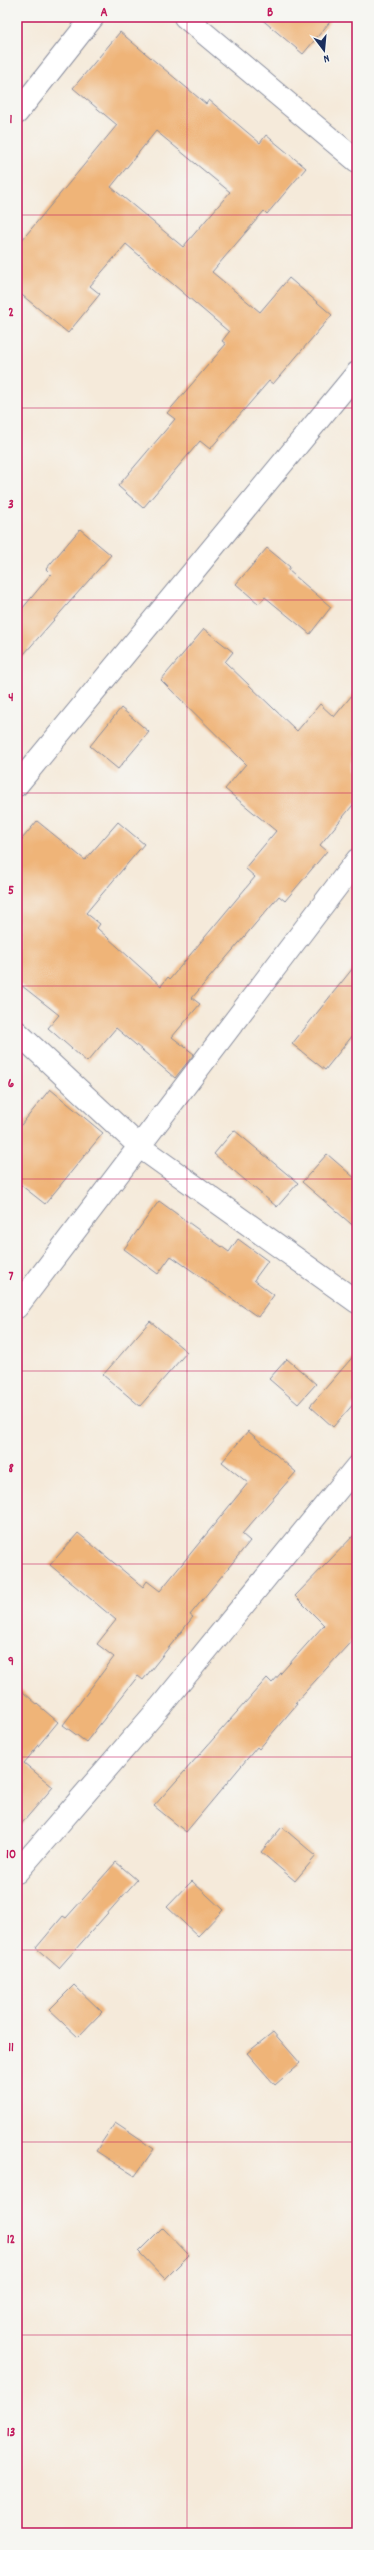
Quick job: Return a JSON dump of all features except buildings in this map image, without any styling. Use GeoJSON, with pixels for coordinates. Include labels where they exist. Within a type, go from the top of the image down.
{"type":"FeatureCollection","features":[{"type":"Feature","properties":{"kind":"street"},"geometry":{"type":"LineString","coordinates":[[17,114],[93,17]]}},
{"type":"Feature","properties":{"kind":"street"},"geometry":{"type":"LineString","coordinates":[[185,17],[357,161]]}},
{"type":"Feature","properties":{"kind":"street"},"geometry":{"type":"LineString","coordinates":[[17,784],[357,373]]}},
{"type":"Feature","properties":{"kind":"street"},"geometry":{"type":"LineString","coordinates":[[17,1307],[357,860]]}},
{"type":"Feature","properties":{"kind":"street"},"geometry":{"type":"LineString","coordinates":[[17,1032],[140,1147],[357,1302]]}},
{"type":"Feature","properties":{"kind":"street"},"geometry":{"type":"LineString","coordinates":[[17,1872],[160,1706],[357,1466]]}}]}
